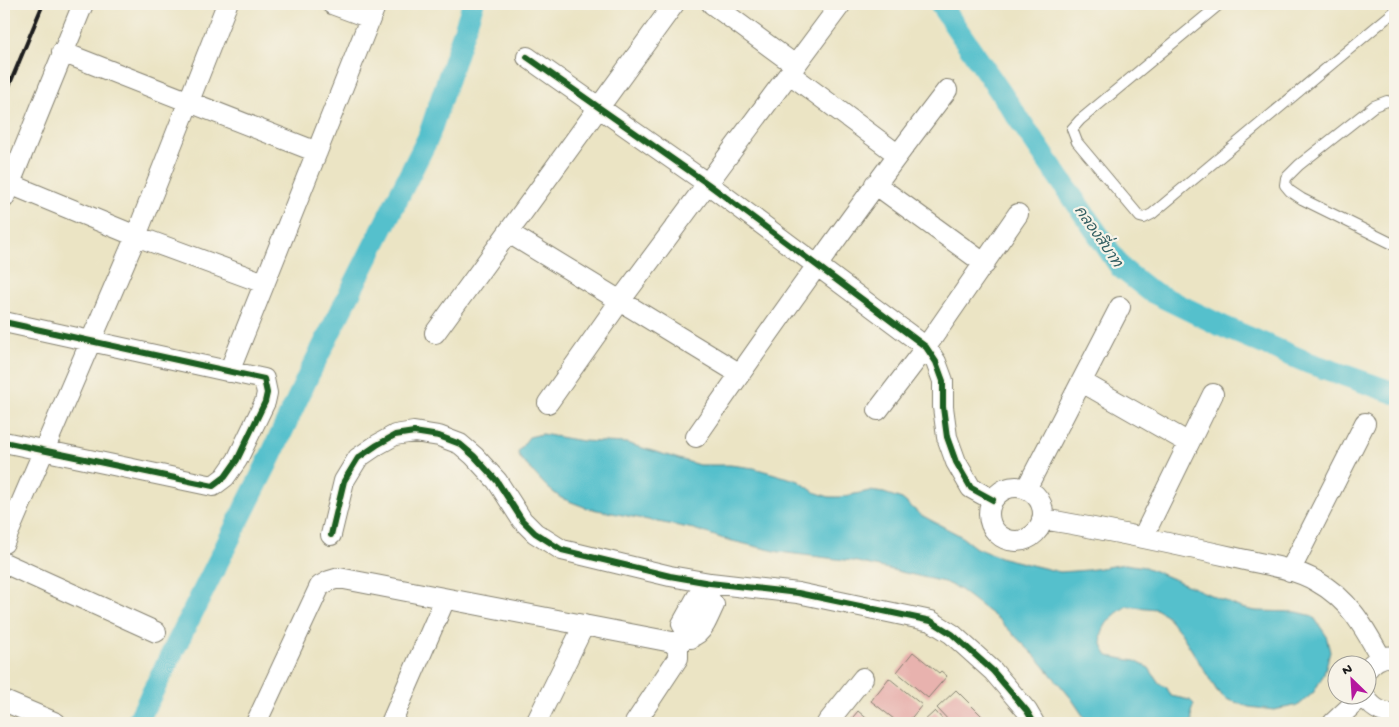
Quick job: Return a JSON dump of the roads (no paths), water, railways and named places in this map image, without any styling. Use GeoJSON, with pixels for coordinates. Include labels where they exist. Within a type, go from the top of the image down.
{"type":"FeatureCollection","features":[{"type":"Feature","properties":{"kind":"street"},"geometry":{"type":"LineString","coordinates":[[83,4],[7,191],[264,283]]}},
{"type":"Feature","properties":{"kind":"street"},"geometry":{"type":"LineString","coordinates":[[4,542],[136,236],[227,4]]}},
{"type":"Feature","properties":{"kind":"street"},"geometry":{"type":"LineString","coordinates":[[229,372],[373,11],[332,4]]}},
{"type":"Feature","properties":{"kind":"street"},"geometry":{"type":"LineString","coordinates":[[435,333],[674,4]]}},
{"type":"Feature","properties":{"kind":"street"},"geometry":{"type":"LineString","coordinates":[[712,4],[897,154]]}},
{"type":"Feature","properties":{"kind":"street"},"geometry":{"type":"LineString","coordinates":[[548,403],[620,301],[841,4]]}},
{"type":"Feature","properties":{"kind":"street"},"geometry":{"type":"LineString","coordinates":[[62,52],[317,152]]}},
{"type":"Feature","properties":{"kind":"street"},"geometry":{"type":"LineString","coordinates":[[527,57],[708,184],[926,346],[936,362],[943,382],[943,407],[948,437],[956,462],[971,488],[993,500]]}},
{"type":"Feature","properties":{"kind":"street"},"geometry":{"type":"LineString","coordinates":[[696,437],[875,184],[948,90]]}},
{"type":"Feature","properties":{"kind":"street"},"geometry":{"type":"LineString","coordinates":[[875,184],[984,264]]}},
{"type":"Feature","properties":{"kind":"street"},"geometry":{"type":"LineString","coordinates":[[878,410],[926,346],[1018,214]]}},
{"type":"Feature","properties":{"kind":"street"},"geometry":{"type":"LineString","coordinates":[[509,232],[740,374]]}},
{"type":"Feature","properties":{"kind":"street"},"geometry":{"type":"LineString","coordinates":[[1026,489],[1120,307]]}},
{"type":"Feature","properties":{"kind":"street"},"geometry":{"type":"LineString","coordinates":[[4,322],[264,379],[267,393],[265,402],[237,460],[225,477],[213,486],[4,442]]}},
{"type":"Feature","properties":{"kind":"street"},"geometry":{"type":"LineString","coordinates":[[1082,382],[1189,443]]}},
{"type":"Feature","properties":{"kind":"street"},"geometry":{"type":"LineString","coordinates":[[1143,537],[1213,394]]}},
{"type":"Feature","properties":{"kind":"street"},"geometry":{"type":"LineString","coordinates":[[1290,571],[1365,424]]}},
{"type":"Feature","properties":{"kind":"street"},"geometry":{"type":"LineString","coordinates":[[332,535],[344,481],[358,458],[395,435],[414,432],[439,436],[460,444],[474,456],[497,481],[522,520],[535,533],[562,550],[670,576],[708,588],[798,593],[931,621],[952,634],[992,672],[1028,711],[1034,723]]}},
{"type":"Feature","properties":{"kind":"street"},"geometry":{"type":"LineString","coordinates":[[1016,487],[1026,489],[1040,501],[1043,510],[1039,527],[1031,536],[1017,541],[1008,540],[997,534],[990,521],[990,507],[993,500],[1000,492],[1007,489],[1016,487]]}},
{"type":"Feature","properties":{"kind":"street"},"geometry":{"type":"LineString","coordinates":[[1042,519],[1143,537],[1290,571],[1316,580],[1337,595],[1359,619],[1381,662]]}},
{"type":"Feature","properties":{"kind":"street"},"geometry":{"type":"LineString","coordinates":[[4,563],[156,632]]}},
{"type":"Feature","properties":{"kind":"street"},"geometry":{"type":"LineString","coordinates":[[256,723],[320,586],[339,578],[584,625],[682,640],[702,631],[714,605],[708,588]]}},
{"type":"Feature","properties":{"kind":"street"},"geometry":{"type":"LineString","coordinates":[[391,723],[445,598]]}},
{"type":"Feature","properties":{"kind":"street"},"geometry":{"type":"LineString","coordinates":[[536,723],[584,625]]}},
{"type":"Feature","properties":{"kind":"street"},"geometry":{"type":"LineString","coordinates":[[636,723],[678,658],[678,649],[682,640]]}},
{"type":"Feature","properties":{"kind":"street"},"geometry":{"type":"LineString","coordinates":[[827,723],[863,678]]}},
{"type":"Feature","properties":{"kind":"street"},"geometry":{"type":"LineString","coordinates":[[4,701],[56,723]]}},
{"type":"Feature","properties":{"kind":"street"},"geometry":{"type":"LineString","coordinates":[[1334,723],[1354,704]]}},
{"type":"Feature","properties":{"kind":"street"},"geometry":{"type":"LineString","coordinates":[[1370,704],[1382,716]]}},
{"type":"Feature","properties":{"kind":"lane"},"geometry":{"type":"LineString","coordinates":[[1220,4],[1080,120],[1072,129],[1077,142],[1140,217],[1144,218],[1152,214],[1395,11]]}},
{"type":"Feature","properties":{"kind":"lane"},"geometry":{"type":"LineString","coordinates":[[1395,103],[1387,101],[1374,106],[1299,165],[1286,178],[1285,185],[1302,200],[1395,245]]}},
{"type":"Feature","properties":{"kind":"water"},"geometry":{"type":"Polygon","coordinates":[[[542,434],[582,441],[626,443],[699,465],[730,465],[754,468],[799,481],[814,492],[829,497],[840,497],[870,491],[884,493],[902,499],[921,515],[959,535],[976,548],[1003,558],[1060,572],[1125,564],[1145,567],[1241,608],[1256,611],[1297,612],[1313,616],[1326,635],[1330,652],[1329,654],[1326,654],[1324,674],[1314,692],[1299,705],[1274,710],[1249,707],[1226,699],[1217,691],[1181,633],[1166,615],[1156,609],[1127,606],[1108,621],[1104,627],[1102,634],[1103,648],[1108,656],[1135,661],[1149,668],[1159,683],[1167,688],[1171,696],[1190,700],[1194,704],[1191,712],[1192,721],[1190,723],[1088,723],[1071,698],[1038,659],[998,619],[959,589],[944,582],[853,561],[779,552],[724,539],[694,529],[587,508],[561,498],[548,488],[520,458],[518,452],[529,437],[542,434]]]}},
{"type":"Feature","properties":{"kind":"waterway"},"geometry":{"type":"LineString","coordinates":[[137,723],[428,138],[473,4]]}},
{"type":"Feature","properties":{"kind":"waterway","name":"คลองสี่บาท"},"geometry":{"type":"LineString","coordinates":[[940,4],[1121,268],[1150,291],[1224,327],[1309,363],[1395,393]]}},
{"type":"Feature","properties":{"kind":"railway"},"geometry":{"type":"LineString","coordinates":[[4,98],[43,4]]}}]}
